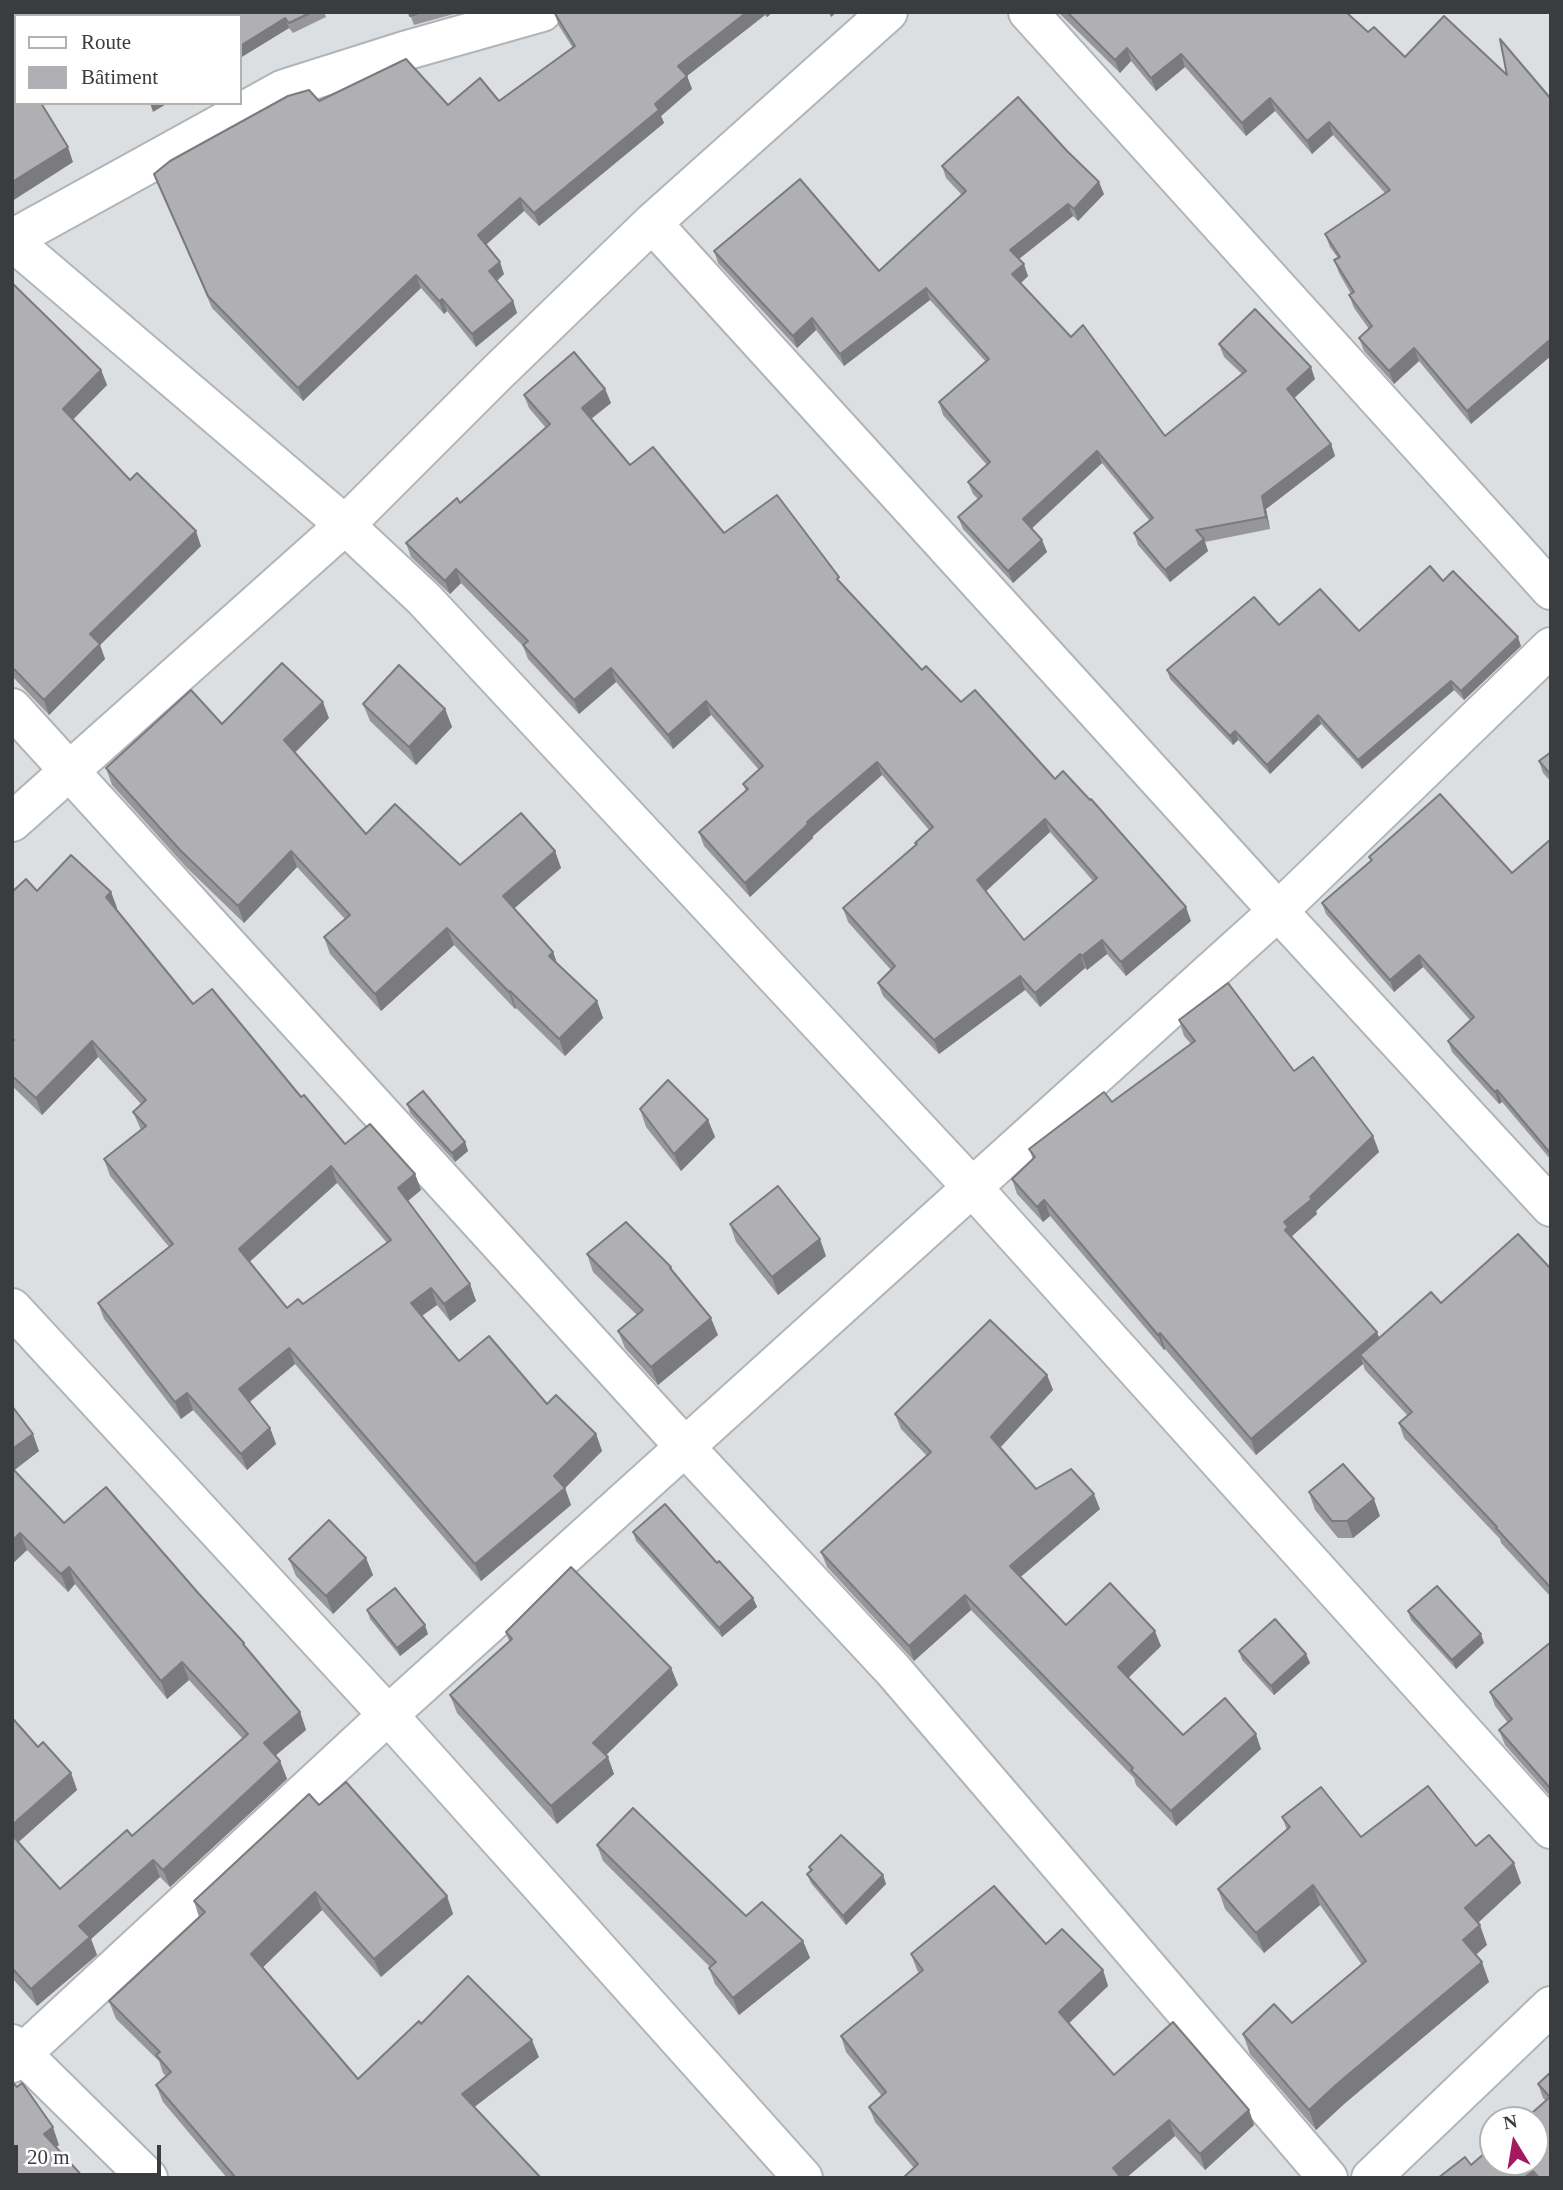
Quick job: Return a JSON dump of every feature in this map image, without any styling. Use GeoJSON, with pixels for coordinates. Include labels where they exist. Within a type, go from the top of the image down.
{"type":"FeatureCollection","features":[{"type":"Feature","properties":{"kind":"street"},"geometry":{"type":"LineString","coordinates":[[542,12],[284,89],[12,240],[345,525],[424,599],[971,1186],[1551,1829]]}},
{"type":"Feature","properties":{"kind":"street"},"geometry":{"type":"LineString","coordinates":[[12,822],[345,525],[652,223],[888,12]]}},
{"type":"Feature","properties":{"kind":"street"},"geometry":{"type":"LineString","coordinates":[[1028,12],[1551,590]]}},
{"type":"Feature","properties":{"kind":"street"},"geometry":{"type":"LineString","coordinates":[[652,223],[1551,1207]]}},
{"type":"Feature","properties":{"kind":"street"},"geometry":{"type":"LineString","coordinates":[[148,2178],[15,2054],[1278,911],[1551,647]]}},
{"type":"Feature","properties":{"kind":"street"},"geometry":{"type":"LineString","coordinates":[[12,708],[685,1447],[893,1670],[1328,2178]]}},
{"type":"Feature","properties":{"kind":"street"},"geometry":{"type":"LineString","coordinates":[[12,1308],[388,1715],[803,2178]]}},
{"type":"Feature","properties":{"kind":"street"},"geometry":{"type":"LineString","coordinates":[[1371,2178],[1551,2006]]}},
{"type":"Feature","properties":{"kind":"building"},"geometry":{"type":"Polygon","coordinates":[[[12,12],[31,12],[14,14],[12,48],[12,12]]]}},
{"type":"Feature","properties":{"kind":"building"},"geometry":{"type":"Polygon","coordinates":[[[312,12],[289,23],[285,18],[242,45],[242,14],[110,14],[312,12]]]}},
{"type":"Feature","properties":{"kind":"building"},"geometry":{"type":"Polygon","coordinates":[[[554,12],[747,12],[678,66],[687,76],[655,104],[659,110],[534,213],[520,198],[478,235],[500,262],[489,271],[513,301],[472,334],[442,299],[439,301],[416,275],[298,388],[208,296],[154,174],[170,161],[288,96],[309,90],[319,101],[406,59],[448,105],[480,78],[499,101],[575,46],[554,12]]]}},
{"type":"Feature","properties":{"kind":"building"},"geometry":{"type":"Polygon","coordinates":[[[1067,12],[1346,12],[1368,32],[1374,27],[1405,57],[1444,16],[1507,75],[1500,39],[1551,99],[1551,339],[1467,411],[1414,348],[1389,371],[1359,338],[1372,326],[1349,295],[1354,292],[1334,260],[1340,257],[1325,234],[1390,190],[1329,122],[1307,141],[1270,98],[1242,123],[1181,54],[1151,78],[1127,48],[1115,60],[1067,12]]]}},
{"type":"Feature","properties":{"kind":"building"},"geometry":{"type":"Polygon","coordinates":[[[12,55],[14,105],[42,105],[68,147],[12,182],[12,55]]]}},
{"type":"Feature","properties":{"kind":"building"},"geometry":{"type":"Polygon","coordinates":[[[1018,97],[1099,182],[1074,209],[1068,204],[1010,250],[1024,264],[1012,274],[1071,337],[1083,325],[1165,436],[1246,371],[1219,344],[1255,309],[1311,367],[1287,389],[1331,444],[1262,496],[1266,517],[1196,530],[1204,539],[1165,570],[1134,533],[1153,518],[1097,451],[1023,519],[1042,540],[1008,571],[958,517],[982,496],[968,482],[990,462],[939,402],[989,359],[926,288],[840,354],[812,318],[793,336],[714,251],[800,179],[879,271],[966,191],[942,166],[1018,97]]]}},
{"type":"Feature","properties":{"kind":"building"},"geometry":{"type":"Polygon","coordinates":[[[12,283],[101,370],[63,409],[130,480],[137,473],[196,531],[90,634],[100,644],[44,700],[12,667],[12,283]]]}},
{"type":"Feature","properties":{"kind":"building"},"geometry":{"type":"Polygon","coordinates":[[[574,352],[605,389],[582,408],[630,465],[653,447],[724,533],[777,495],[839,577],[837,579],[922,670],[926,666],[961,702],[975,690],[1055,779],[1063,771],[1091,799],[1186,907],[1121,962],[1102,940],[1082,956],[1080,954],[1035,993],[1020,976],[934,1040],[878,983],[895,966],[843,908],[933,827],[877,762],[807,822],[808,824],[745,883],[699,832],[748,789],[743,784],[763,766],[706,701],[668,735],[611,668],[574,700],[523,645],[528,641],[456,569],[445,581],[406,543],[457,498],[460,503],[550,424],[524,395],[574,352]],[[1045,819],[977,880],[1024,940],[1097,878],[1045,819]]]}},
{"type":"Feature","properties":{"kind":"building"},"geometry":{"type":"Polygon","coordinates":[[[1430,566],[1443,581],[1453,571],[1518,637],[1461,691],[1451,681],[1358,760],[1318,715],[1267,765],[1235,731],[1230,736],[1167,670],[1254,597],[1279,625],[1320,589],[1359,631],[1430,566]]]}},
{"type":"Feature","properties":{"kind":"building"},"geometry":{"type":"Polygon","coordinates":[[[282,663],[323,702],[284,740],[366,834],[395,804],[460,865],[521,813],[555,851],[503,896],[553,952],[549,956],[597,1001],[559,1039],[447,928],[375,994],[324,937],[350,915],[291,851],[238,906],[180,850],[106,768],[191,690],[222,724],[282,663]]]}},
{"type":"Feature","properties":{"kind":"building"},"geometry":{"type":"Polygon","coordinates":[[[399,665],[445,709],[409,747],[363,704],[399,665]]]}},
{"type":"Feature","properties":{"kind":"building"},"geometry":{"type":"Polygon","coordinates":[[[1551,752],[1551,775],[1539,761],[1551,752]]]}},
{"type":"Feature","properties":{"kind":"building"},"geometry":{"type":"Polygon","coordinates":[[[1440,794],[1512,873],[1551,839],[1551,1154],[1497,1090],[1495,1092],[1448,1041],[1474,1017],[1419,955],[1390,980],[1322,903],[1372,860],[1369,857],[1440,794]]]}},
{"type":"Feature","properties":{"kind":"building"},"geometry":{"type":"Polygon","coordinates":[[[71,855],[111,892],[106,897],[193,1004],[212,989],[301,1097],[304,1095],[345,1144],[370,1124],[415,1174],[398,1188],[470,1284],[444,1304],[431,1288],[411,1303],[459,1361],[489,1336],[547,1404],[556,1395],[596,1434],[554,1476],[565,1488],[475,1564],[289,1348],[239,1389],[270,1428],[241,1454],[187,1393],[175,1402],[98,1303],[173,1244],[104,1159],[146,1126],[133,1112],[146,1100],[92,1041],[36,1098],[12,1076],[12,892],[26,879],[37,891],[71,855]],[[331,1166],[239,1249],[287,1308],[298,1299],[303,1304],[391,1240],[331,1166]]]}},
{"type":"Feature","properties":{"kind":"building"},"geometry":{"type":"Polygon","coordinates":[[[1228,983],[1294,1071],[1313,1057],[1373,1136],[1310,1197],[1312,1199],[1284,1222],[1288,1227],[1285,1230],[1377,1332],[1251,1439],[1160,1333],[1158,1335],[1044,1200],[1037,1207],[1012,1179],[1035,1157],[1029,1149],[1104,1092],[1112,1102],[1195,1041],[1179,1020],[1228,983]]]}},
{"type":"Feature","properties":{"kind":"building"},"geometry":{"type":"Polygon","coordinates":[[[668,1080],[708,1120],[674,1154],[640,1109],[668,1080]]]}},
{"type":"Feature","properties":{"kind":"building"},"geometry":{"type":"Polygon","coordinates":[[[423,1091],[465,1142],[452,1153],[407,1104],[423,1091]]]}},
{"type":"Feature","properties":{"kind":"building"},"geometry":{"type":"Polygon","coordinates":[[[778,1186],[820,1239],[772,1277],[730,1224],[778,1186]]]}},
{"type":"Feature","properties":{"kind":"building"},"geometry":{"type":"Polygon","coordinates":[[[626,1222],[671,1267],[711,1318],[651,1367],[618,1331],[643,1310],[587,1254],[626,1222]]]}},
{"type":"Feature","properties":{"kind":"building"},"geometry":{"type":"Polygon","coordinates":[[[1518,1234],[1551,1269],[1551,1588],[1399,1423],[1412,1412],[1360,1355],[1431,1292],[1441,1303],[1518,1234]]]}},
{"type":"Feature","properties":{"kind":"building"},"geometry":{"type":"Polygon","coordinates":[[[990,1320],[1047,1375],[991,1437],[1036,1489],[1071,1469],[1094,1494],[1010,1566],[1066,1625],[1110,1583],[1155,1631],[1118,1667],[1183,1735],[1225,1698],[1256,1734],[1171,1811],[1131,1770],[1133,1768],[965,1595],[909,1646],[821,1552],[931,1452],[895,1414],[990,1320]]]}},
{"type":"Feature","properties":{"kind":"building"},"geometry":{"type":"Polygon","coordinates":[[[12,1406],[33,1434],[12,1449],[12,1406]]]}},
{"type":"Feature","properties":{"kind":"building"},"geometry":{"type":"Polygon","coordinates":[[[1343,1464],[1374,1499],[1347,1521],[1332,1521],[1309,1492],[1343,1464]]]}},
{"type":"Feature","properties":{"kind":"building"},"geometry":{"type":"Polygon","coordinates":[[[12,1468],[64,1523],[106,1487],[244,1643],[300,1712],[264,1743],[280,1761],[163,1870],[153,1860],[79,1926],[90,1937],[31,1989],[12,1968],[12,1835],[60,1889],[127,1830],[132,1836],[248,1734],[182,1662],[161,1681],[69,1567],[61,1574],[20,1533],[12,1541],[12,1468]]]}},
{"type":"Feature","properties":{"kind":"building"},"geometry":{"type":"Polygon","coordinates":[[[665,1504],[717,1563],[719,1561],[753,1598],[719,1628],[633,1532],[665,1504]]]}},
{"type":"Feature","properties":{"kind":"building"},"geometry":{"type":"Polygon","coordinates":[[[329,1520],[366,1558],[326,1596],[289,1559],[329,1520]]]}},
{"type":"Feature","properties":{"kind":"building"},"geometry":{"type":"Polygon","coordinates":[[[571,1567],[671,1668],[593,1743],[608,1757],[551,1806],[450,1695],[512,1639],[506,1632],[571,1567]]]}},
{"type":"Feature","properties":{"kind":"building"},"geometry":{"type":"Polygon","coordinates":[[[1437,1586],[1481,1634],[1452,1660],[1408,1611],[1437,1586]]]}},
{"type":"Feature","properties":{"kind":"building"},"geometry":{"type":"Polygon","coordinates":[[[395,1588],[425,1625],[397,1648],[367,1610],[395,1588]]]}},
{"type":"Feature","properties":{"kind":"building"},"geometry":{"type":"Polygon","coordinates":[[[1275,1619],[1306,1654],[1271,1686],[1239,1651],[1275,1619]]]}},
{"type":"Feature","properties":{"kind":"building"},"geometry":{"type":"Polygon","coordinates":[[[1551,1642],[1551,1789],[1499,1730],[1512,1719],[1490,1692],[1551,1642]]]}},
{"type":"Feature","properties":{"kind":"building"},"geometry":{"type":"Polygon","coordinates":[[[14,1720],[38,1747],[43,1742],[71,1773],[12,1825],[12,1722],[14,1720]]]}},
{"type":"Feature","properties":{"kind":"building"},"geometry":{"type":"Polygon","coordinates":[[[346,1782],[447,1896],[374,1959],[315,1892],[251,1954],[358,2079],[419,2021],[421,2024],[468,1976],[532,2040],[462,2094],[541,2178],[236,2178],[156,2085],[171,2072],[156,2055],[160,2052],[109,2001],[205,1912],[194,1901],[309,1794],[319,1805],[346,1782]]]}},
{"type":"Feature","properties":{"kind":"building"},"geometry":{"type":"Polygon","coordinates":[[[1428,1786],[1476,1846],[1489,1835],[1514,1863],[1465,1908],[1480,1925],[1463,1940],[1482,1962],[1309,2110],[1243,2034],[1274,2004],[1292,2023],[1366,1961],[1313,1885],[1256,1933],[1218,1889],[1290,1827],[1282,1817],[1321,1787],[1361,1837],[1428,1786]]]}},
{"type":"Feature","properties":{"kind":"building"},"geometry":{"type":"Polygon","coordinates":[[[633,1808],[746,1916],[762,1902],[803,1941],[733,1998],[709,1968],[716,1962],[597,1845],[633,1808]]]}},
{"type":"Feature","properties":{"kind":"building"},"geometry":{"type":"Polygon","coordinates":[[[841,1835],[883,1875],[843,1916],[807,1874],[812,1870],[809,1867],[841,1835]]]}},
{"type":"Feature","properties":{"kind":"building"},"geometry":{"type":"Polygon","coordinates":[[[994,1886],[1046,1944],[1062,1929],[1103,1970],[1059,2012],[1114,2075],[1173,2022],[1249,2110],[1200,2154],[1169,2120],[1113,2168],[1121,2178],[903,2178],[918,2164],[869,2107],[886,2092],[841,2036],[923,1970],[911,1954],[994,1886]]]}},
{"type":"Feature","properties":{"kind":"building"},"geometry":{"type":"Polygon","coordinates":[[[1551,2072],[1551,2178],[1537,2176],[1549,2176],[1549,2106],[1540,2106],[1550,2097],[1538,2084],[1551,2072]]]}},
{"type":"Feature","properties":{"kind":"building"},"geometry":{"type":"Polygon","coordinates":[[[12,2082],[17,2087],[22,2083],[53,2127],[44,2134],[84,2178],[12,2178],[12,2082]]]}},
{"type":"Feature","properties":{"kind":"building"},"geometry":{"type":"Polygon","coordinates":[[[1465,2157],[1471,2165],[1479,2158],[1479,2176],[1527,2176],[1438,2178],[1465,2157]]]}}]}
